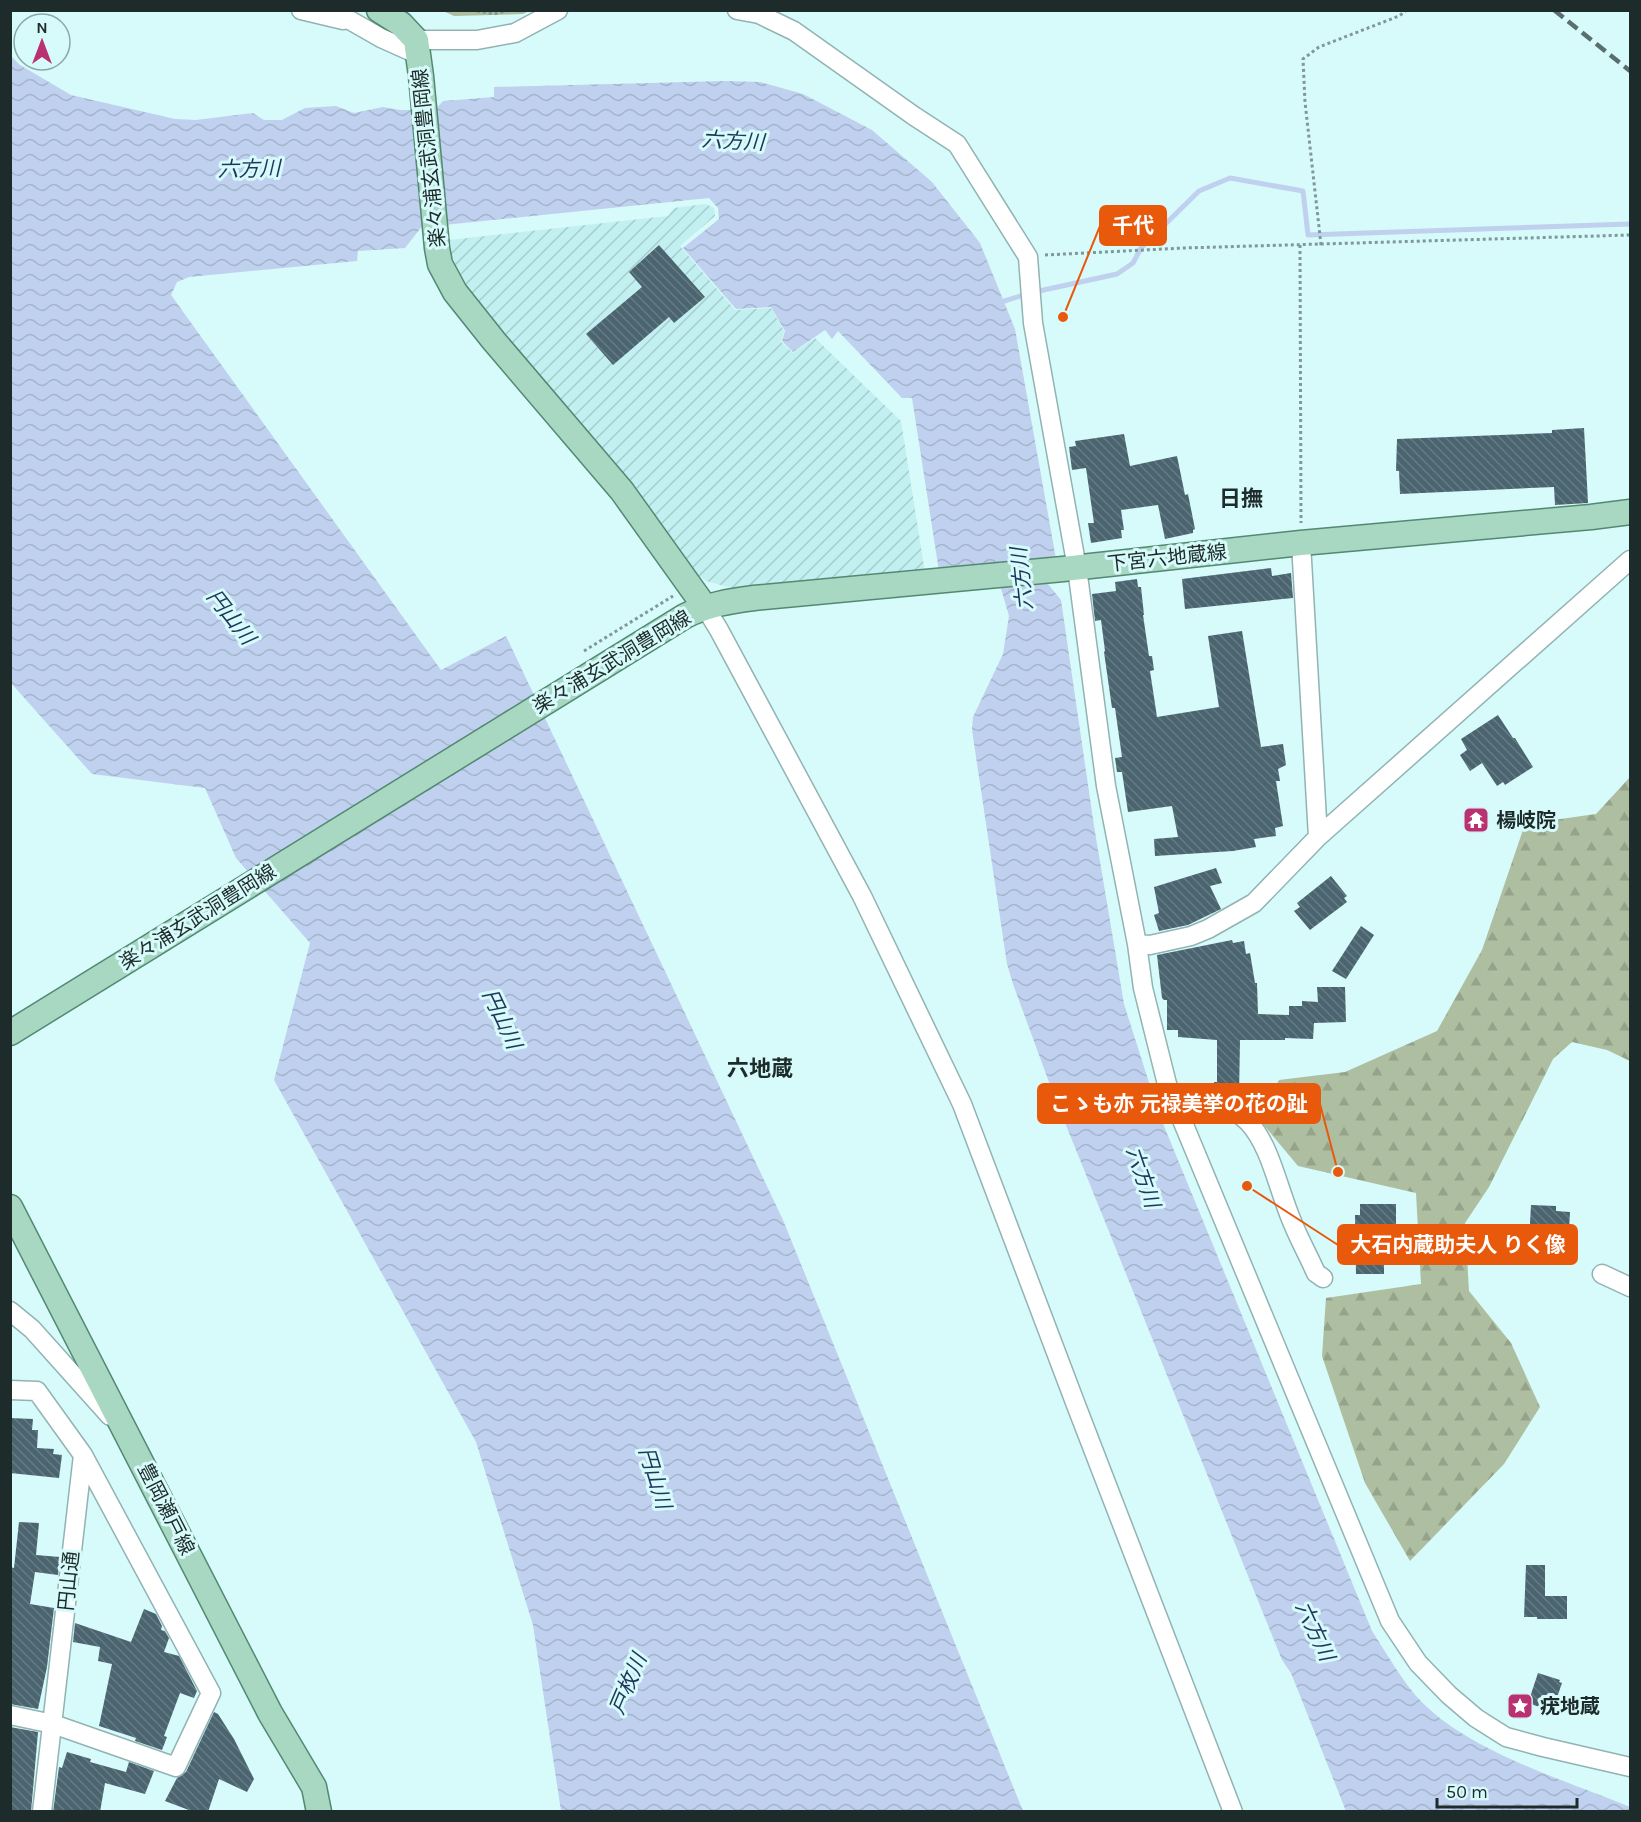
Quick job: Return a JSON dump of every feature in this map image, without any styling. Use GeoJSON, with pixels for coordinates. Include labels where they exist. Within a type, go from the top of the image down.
{"type":"FeatureCollection","features":[{"type":"Feature","properties":{"kind":"main road","name":"楽々浦玄武洞豊岡線"},"geometry":{"type":"LineString","coordinates":[[10,1033],[695,612],[622,491],[494,341],[455,292],[440,264],[417,48],[401,24],[378,10]]}},
{"type":"Feature","properties":{"kind":"main road","name":"下宮六地蔵線"},"geometry":{"type":"LineString","coordinates":[[695,612],[742,599],[1070,569],[1301,543],[1630,512]]}},
{"type":"Feature","properties":{"kind":"main road","name":"豊岡瀬戸線"},"geometry":{"type":"LineString","coordinates":[[10,1207],[270,1713],[314,1787],[319,1812]]}},
{"type":"Feature","properties":{"kind":"street"},"geometry":{"type":"LineString","coordinates":[[301,10],[354,22]]}},
{"type":"Feature","properties":{"kind":"street"},"geometry":{"type":"LineString","coordinates":[[332,10],[381,38],[417,48],[515,33],[558,10]]}},
{"type":"Feature","properties":{"kind":"street"},"geometry":{"type":"LineString","coordinates":[[737,10],[759,14],[794,31],[957,144],[1028,257],[1033,323],[1106,786],[1137,944],[1143,988],[1167,1084],[1390,1621],[1418,1663],[1449,1695],[1476,1718],[1506,1737],[1543,1748],[1630,1767]]}},
{"type":"Feature","properties":{"kind":"street"},"geometry":{"type":"LineString","coordinates":[[1301,543],[1318,837]]}},
{"type":"Feature","properties":{"kind":"street"},"geometry":{"type":"LineString","coordinates":[[1137,944],[1150,945],[1191,936],[1254,903],[1318,837],[1630,560]]}},
{"type":"Feature","properties":{"kind":"street"},"geometry":{"type":"LineString","coordinates":[[695,612],[719,630],[862,896],[962,1104],[1233,1812]]}},
{"type":"Feature","properties":{"kind":"street"},"geometry":{"type":"LineString","coordinates":[[1180,1114],[1207,1106],[1228,1110],[1247,1120],[1261,1138],[1269,1154],[1290,1218],[1316,1273],[1323,1278]]}},
{"type":"Feature","properties":{"kind":"street"},"geometry":{"type":"LineString","coordinates":[[1602,1274],[1630,1287]]}},
{"type":"Feature","properties":{"kind":"street"},"geometry":{"type":"LineString","coordinates":[[10,1311],[32,1329],[128,1435]]}},
{"type":"Feature","properties":{"kind":"street"},"geometry":{"type":"LineString","coordinates":[[10,1390],[37,1391],[83,1455],[211,1693],[176,1767],[53,1724],[10,1714]]}},
{"type":"Feature","properties":{"kind":"street","name":"円山通"},"geometry":{"type":"LineString","coordinates":[[42,1812],[83,1455]]}},
{"type":"Feature","properties":{"kind":"path"},"geometry":{"type":"LineString","coordinates":[[471,10],[494,14],[510,10]]}},
{"type":"Feature","properties":{"kind":"path"},"geometry":{"type":"LineString","coordinates":[[1321,245],[1305,102],[1303,59],[1319,47],[1399,16],[1407,10]]}},
{"type":"Feature","properties":{"kind":"path"},"geometry":{"type":"LineString","coordinates":[[1028,257],[1172,249],[1630,235]]}},
{"type":"Feature","properties":{"kind":"path"},"geometry":{"type":"LineString","coordinates":[[1300,245],[1301,543]]}},
{"type":"Feature","properties":{"kind":"shaded area"},"geometry":{"type":"Polygon","coordinates":[[[706,204],[714,208],[715,216],[680,246],[735,310],[771,308],[784,331],[781,342],[793,353],[815,338],[901,421],[925,573],[743,591],[706,581],[693,571],[468,295],[449,249],[449,240],[668,216],[674,208],[706,204]]]}},
{"type":"Feature","properties":{"kind":"green space"},"geometry":{"type":"Polygon","coordinates":[[[443,11],[529,11],[523,14],[454,16],[443,11]]]}},
{"type":"Feature","properties":{"kind":"green space"},"geometry":{"type":"Polygon","coordinates":[[[1630,777],[1630,1061],[1607,1050],[1572,1042],[1553,1059],[1489,1187],[1465,1223],[1469,1291],[1511,1343],[1540,1407],[1504,1464],[1410,1561],[1365,1483],[1322,1356],[1326,1298],[1421,1284],[1416,1193],[1298,1166],[1258,1118],[1279,1080],[1345,1072],[1437,1031],[1482,950],[1525,824],[1596,814],[1630,777]]]}},
{"type":"Feature","properties":{"kind":"water"},"geometry":{"type":"Polygon","coordinates":[[[10,55],[12,72],[32,72],[71,95],[175,119],[196,120],[253,113],[264,120],[282,120],[305,108],[336,106],[354,113],[383,107],[400,110],[435,110],[443,101],[494,97],[494,87],[725,81],[760,82],[803,94],[872,130],[932,182],[980,243],[1015,329],[1056,559],[1043,578],[1061,600],[1094,826],[1124,1004],[1159,1114],[1372,1631],[1394,1666],[1419,1699],[1463,1734],[1547,1775],[1630,1807],[1630,1811],[1346,1811],[1291,1673],[1282,1660],[1053,1093],[1007,964],[972,730],[973,717],[1003,654],[1009,616],[1000,585],[939,571],[912,398],[902,398],[838,331],[832,339],[825,330],[793,352],[782,341],[785,331],[771,307],[736,309],[683,248],[719,219],[718,208],[709,198],[444,225],[423,225],[405,248],[358,251],[357,261],[189,277],[177,282],[171,295],[441,670],[506,636],[783,1220],[1023,1811],[561,1811],[533,1625],[476,1442],[274,1080],[310,943],[236,858],[205,788],[92,774],[11,683],[10,55]]]}},
{"type":"Feature","properties":{"kind":"building"},"geometry":{"type":"Polygon","coordinates":[[[659,245],[705,297],[674,323],[669,317],[613,365],[586,334],[642,287],[629,272],[659,245]]]}},
{"type":"Feature","properties":{"kind":"building"},"geometry":{"type":"Polygon","coordinates":[[[1584,428],[1588,503],[1555,505],[1554,487],[1400,494],[1399,471],[1396,471],[1397,439],[1552,433],[1552,430],[1584,428]]]}},
{"type":"Feature","properties":{"kind":"building"},"geometry":{"type":"Polygon","coordinates":[[[1124,434],[1130,466],[1177,456],[1185,495],[1188,494],[1195,529],[1193,533],[1165,539],[1158,505],[1121,510],[1124,530],[1121,530],[1122,538],[1091,543],[1088,523],[1094,523],[1086,468],[1072,470],[1069,447],[1076,446],[1075,441],[1124,434]]]}},
{"type":"Feature","properties":{"kind":"building"},"geometry":{"type":"Polygon","coordinates":[[[1271,568],[1272,576],[1291,573],[1293,598],[1185,609],[1182,579],[1271,568]]]}},
{"type":"Feature","properties":{"kind":"building"},"geometry":{"type":"Polygon","coordinates":[[[1137,579],[1138,587],[1141,587],[1149,656],[1152,656],[1154,670],[1150,671],[1157,717],[1219,707],[1208,636],[1242,631],[1261,747],[1283,744],[1286,765],[1278,769],[1280,781],[1276,781],[1283,826],[1275,828],[1276,836],[1254,839],[1256,847],[1233,851],[1155,856],[1154,839],[1178,837],[1172,806],[1128,812],[1122,772],[1117,772],[1115,758],[1122,757],[1115,708],[1112,708],[1101,620],[1095,621],[1092,594],[1116,591],[1115,582],[1137,579]]]}},
{"type":"Feature","properties":{"kind":"building"},"geometry":{"type":"Polygon","coordinates":[[[1498,715],[1533,767],[1505,785],[1503,782],[1497,786],[1482,763],[1470,771],[1460,755],[1467,750],[1461,739],[1498,715]]]}},
{"type":"Feature","properties":{"kind":"building"},"geometry":{"type":"Polygon","coordinates":[[[1216,868],[1222,883],[1210,886],[1221,909],[1188,925],[1159,931],[1154,915],[1159,913],[1154,887],[1216,868]]]}},
{"type":"Feature","properties":{"kind":"building"},"geometry":{"type":"Polygon","coordinates":[[[1331,876],[1347,896],[1344,898],[1347,902],[1310,930],[1294,911],[1300,907],[1297,903],[1331,876]]]}},
{"type":"Feature","properties":{"kind":"building"},"geometry":{"type":"Polygon","coordinates":[[[1361,926],[1374,935],[1346,979],[1332,971],[1361,926]]]}},
{"type":"Feature","properties":{"kind":"building"},"geometry":{"type":"Polygon","coordinates":[[[1232,940],[1233,943],[1244,941],[1246,954],[1250,953],[1255,983],[1257,983],[1258,1014],[1289,1015],[1289,1006],[1302,1006],[1302,1001],[1318,1002],[1317,987],[1345,987],[1346,1022],[1314,1023],[1313,1039],[1240,1040],[1239,1097],[1213,1096],[1214,1082],[1217,1082],[1217,1040],[1178,1037],[1178,1030],[1167,1030],[1167,1000],[1162,998],[1157,955],[1232,940]]]}},
{"type":"Feature","properties":{"kind":"building"},"geometry":{"type":"Polygon","coordinates":[[[1360,1204],[1396,1204],[1396,1230],[1402,1230],[1402,1249],[1384,1249],[1384,1274],[1356,1274],[1355,1215],[1360,1215],[1360,1204]]]}},
{"type":"Feature","properties":{"kind":"building"},"geometry":{"type":"Polygon","coordinates":[[[1531,1205],[1556,1206],[1556,1211],[1570,1212],[1567,1264],[1513,1262],[1515,1240],[1529,1241],[1531,1205]]]}},
{"type":"Feature","properties":{"kind":"building"},"geometry":{"type":"Polygon","coordinates":[[[10,1418],[33,1419],[32,1430],[38,1430],[37,1448],[54,1449],[53,1454],[62,1455],[59,1478],[10,1473],[10,1418]]]}},
{"type":"Feature","properties":{"kind":"building"},"geometry":{"type":"Polygon","coordinates":[[[19,1522],[39,1523],[36,1555],[60,1557],[58,1575],[35,1572],[30,1604],[54,1608],[47,1667],[38,1709],[10,1704],[10,1567],[14,1568],[19,1522]]]}},
{"type":"Feature","properties":{"kind":"building"},"geometry":{"type":"Polygon","coordinates":[[[1526,1565],[1545,1565],[1545,1596],[1567,1596],[1567,1619],[1524,1617],[1526,1565]]]}},
{"type":"Feature","properties":{"kind":"building"},"geometry":{"type":"Polygon","coordinates":[[[144,1609],[156,1614],[162,1626],[161,1630],[165,1631],[169,1638],[164,1652],[179,1656],[197,1691],[194,1698],[180,1693],[164,1736],[167,1737],[162,1750],[135,1741],[136,1738],[99,1726],[112,1664],[98,1661],[100,1647],[73,1642],[75,1623],[131,1642],[144,1609]]]}},
{"type":"Feature","properties":{"kind":"building"},"geometry":{"type":"Polygon","coordinates":[[[1538,1673],[1560,1680],[1559,1682],[1562,1683],[1553,1709],[1548,1710],[1528,1703],[1538,1673]]]}},
{"type":"Feature","properties":{"kind":"building"},"geometry":{"type":"Polygon","coordinates":[[[214,1712],[218,1714],[234,1739],[254,1779],[247,1792],[219,1779],[208,1812],[194,1812],[165,1801],[177,1778],[186,1772],[214,1712]]]}},
{"type":"Feature","properties":{"kind":"building"},"geometry":{"type":"Polygon","coordinates":[[[10,1727],[38,1732],[31,1812],[10,1812],[10,1727]]]}},
{"type":"Feature","properties":{"kind":"building"},"geometry":{"type":"Polygon","coordinates":[[[67,1752],[91,1759],[90,1762],[126,1772],[129,1762],[154,1771],[145,1794],[105,1783],[100,1812],[53,1812],[59,1767],[62,1768],[67,1752]]]}},
{"type":"Feature","properties":{"kind":"waterway"},"geometry":{"type":"LineString","coordinates":[[998,303],[1030,293],[1117,274],[1133,263],[1141,248],[1199,191],[1230,178],[1303,191],[1308,235],[1630,224]]}},
{"type":"Feature","properties":{"kind":"railway"},"geometry":{"type":"LineString","coordinates":[[1554,10],[1630,71]]}},
{"type":"Feature","properties":{"kind":"place","name":"千代"},"geometry":{"type":"Point","coordinates":[1063,317]}},
{"type":"Feature","properties":{"kind":"place","name":"楊岐院"},"geometry":{"type":"Point","coordinates":[1476,820]}},
{"type":"Feature","properties":{"kind":"place","name":"こゝも亦 元禄美挙の花の趾"},"geometry":{"type":"Point","coordinates":[1338,1172]}},
{"type":"Feature","properties":{"kind":"place","name":"大石内蔵助夫人 りく像"},"geometry":{"type":"Point","coordinates":[1247,1186]}},
{"type":"Feature","properties":{"kind":"place","name":"疣地蔵"},"geometry":{"type":"Point","coordinates":[1520,1706]}},
{"type":"Feature","properties":{"kind":"district","name":"日撫"},"geometry":{"type":"Point","coordinates":[1241,499]}},
{"type":"Feature","properties":{"kind":"district","name":"六地蔵"},"geometry":{"type":"Point","coordinates":[760,1069]}},
{"type":"Feature","properties":{"kind":"water label","name":"六方川"},"geometry":{"type":"Point","coordinates":[733,141]}},
{"type":"Feature","properties":{"kind":"water label","name":"六方川"},"geometry":{"type":"Point","coordinates":[249,169]}},
{"type":"Feature","properties":{"kind":"water label","name":"六方川"},"geometry":{"type":"Point","coordinates":[1022,579]}},
{"type":"Feature","properties":{"kind":"water label","name":"円山川"},"geometry":{"type":"Point","coordinates":[231,617]}},
{"type":"Feature","properties":{"kind":"water label","name":"円山川"},"geometry":{"type":"Point","coordinates":[502,1019]}},
{"type":"Feature","properties":{"kind":"water label","name":"六方川"},"geometry":{"type":"Point","coordinates":[1143,1177]}},
{"type":"Feature","properties":{"kind":"water label","name":"円山川"},"geometry":{"type":"Point","coordinates":[655,1478]}},
{"type":"Feature","properties":{"kind":"water label","name":"六方川"},"geometry":{"type":"Point","coordinates":[1315,1631]}},
{"type":"Feature","properties":{"kind":"water label","name":"戸枚川"},"geometry":{"type":"Point","coordinates":[628,1684]}}]}
